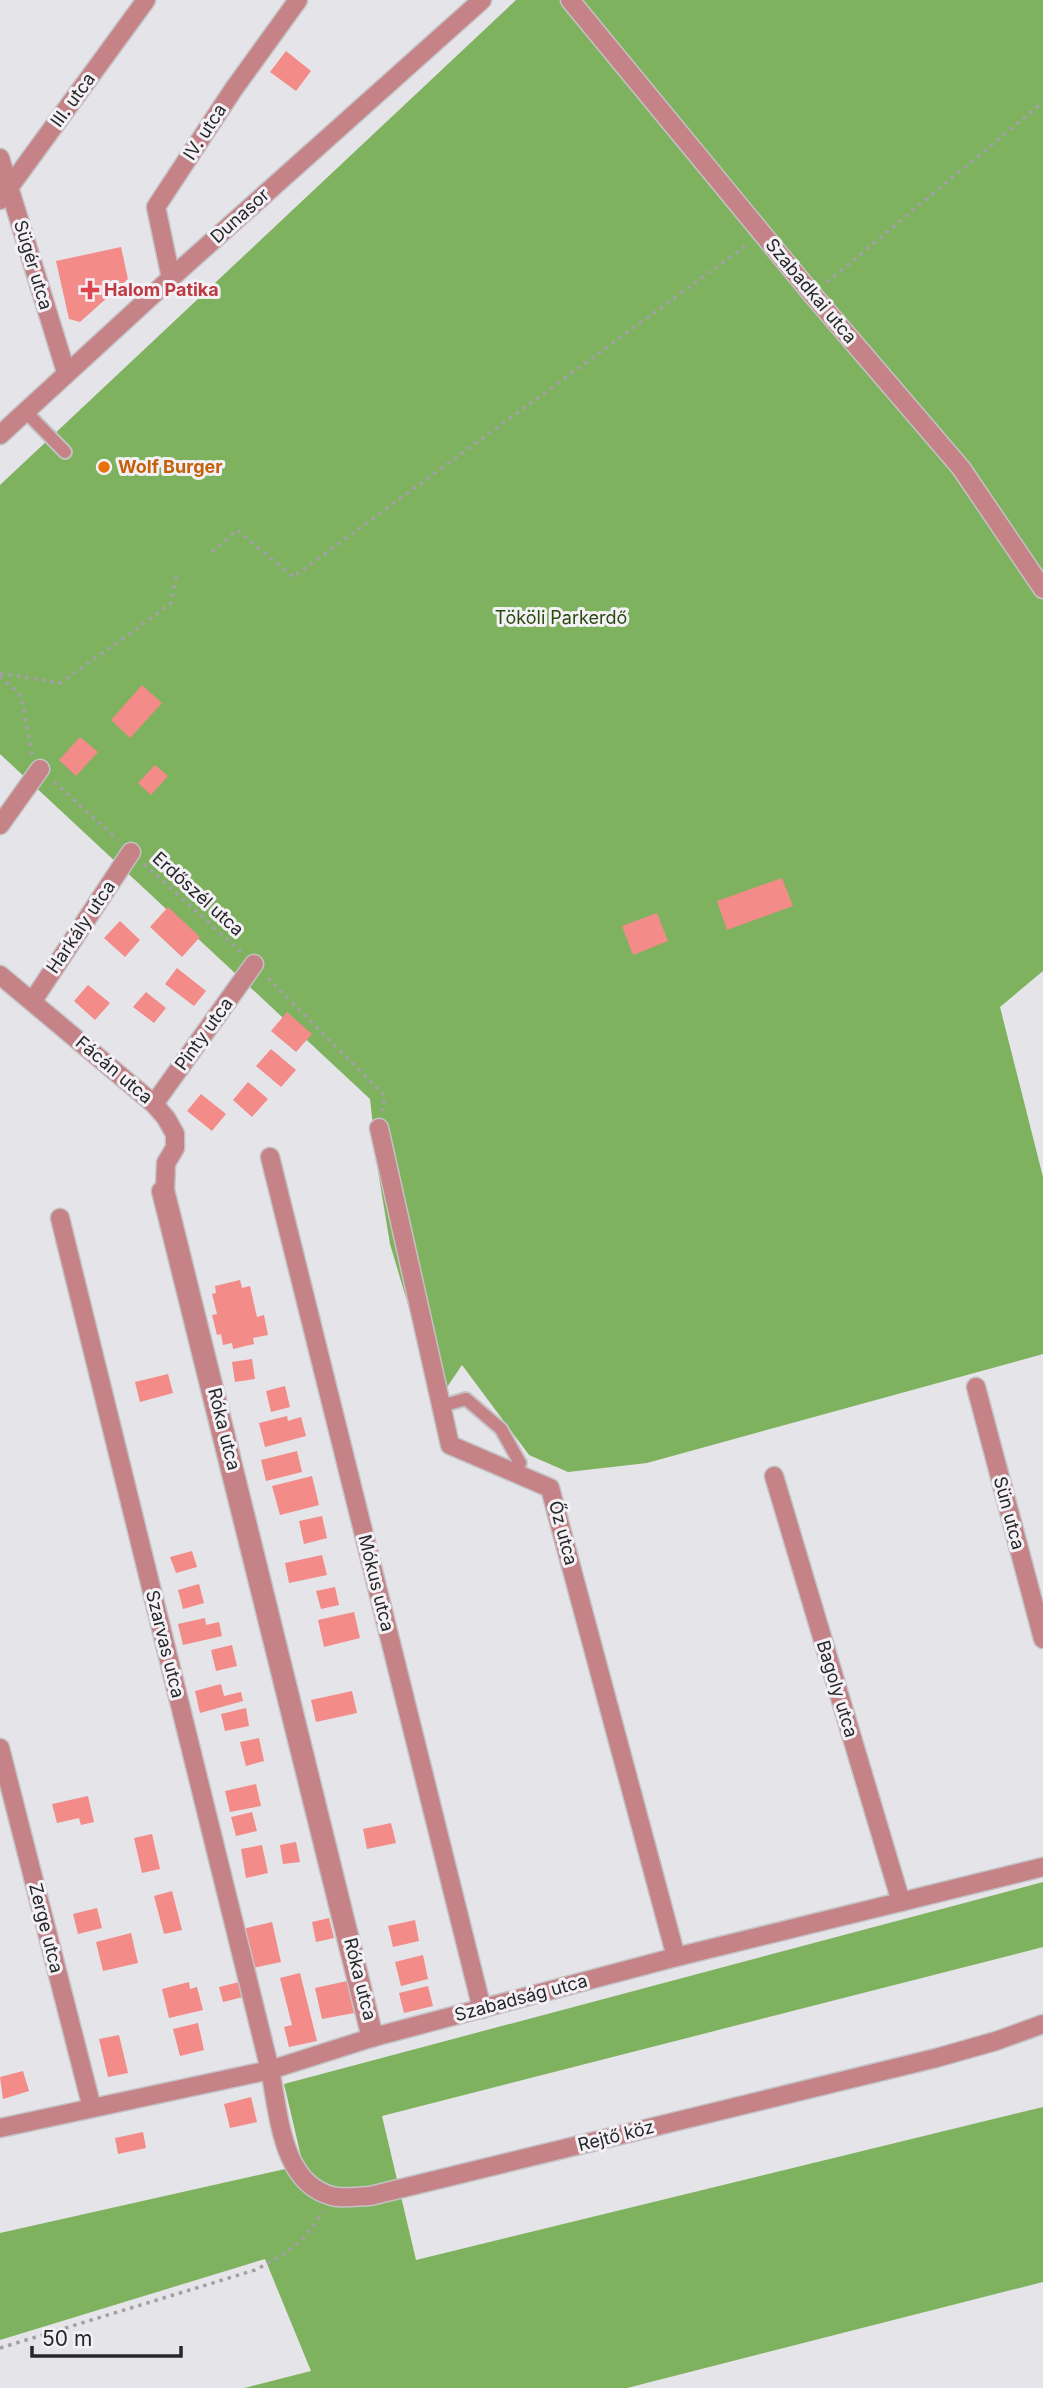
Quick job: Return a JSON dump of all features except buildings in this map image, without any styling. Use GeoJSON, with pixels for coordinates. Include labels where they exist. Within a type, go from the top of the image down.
{"type":"FeatureCollection","features":[{"type":"Feature","properties":{"kind":"street","name":"III. utca"},"geometry":{"type":"LineString","coordinates":[[5,193],[146,0]]}},
{"type":"Feature","properties":{"kind":"street","name":"IV. utca"},"geometry":{"type":"LineString","coordinates":[[171,278],[156,207],[233,90],[298,0]]}},
{"type":"Feature","properties":{"kind":"street","name":"Dunasor"},"geometry":{"type":"LineString","coordinates":[[0,435],[66,372],[482,0]]}},
{"type":"Feature","properties":{"kind":"street","name":"Szabadkai utca"},"geometry":{"type":"LineString","coordinates":[[570,0],[812,294],[961,468],[1043,589]]}},
{"type":"Feature","properties":{"kind":"street","name":"Sügér utca"},"geometry":{"type":"LineString","coordinates":[[0,158],[5,193],[66,372]]}},
{"type":"Feature","properties":{"kind":"street"},"geometry":{"type":"LineString","coordinates":[[0,825],[40,769]]}},
{"type":"Feature","properties":{"kind":"street","name":"Harkály utca"},"geometry":{"type":"LineString","coordinates":[[32,1002],[131,852]]}},
{"type":"Feature","properties":{"kind":"street","name":"Pinty utca"},"geometry":{"type":"LineString","coordinates":[[154,1104],[254,964]]}},
{"type":"Feature","properties":{"kind":"street","name":"Fácán utca"},"geometry":{"type":"LineString","coordinates":[[0,975],[154,1104],[166,1118],[175,1134],[175,1148],[166,1163],[163,1175],[165,1190]]}},
{"type":"Feature","properties":{"kind":"street","name":"Őz utca"},"geometry":{"type":"LineString","coordinates":[[379,1128],[450,1445],[550,1488],[676,1957]]}},
{"type":"Feature","properties":{"kind":"street","name":"Mókus utca"},"geometry":{"type":"LineString","coordinates":[[270,1157],[482,2009]]}},
{"type":"Feature","properties":{"kind":"street","name":"Róka utca"},"geometry":{"type":"LineString","coordinates":[[165,1190],[161,1191],[371,2038],[374,2037]]}},
{"type":"Feature","properties":{"kind":"street","name":"Szarvas utca"},"geometry":{"type":"LineString","coordinates":[[60,1218],[270,2070]]}},
{"type":"Feature","properties":{"kind":"street","name":"Sün utca"},"geometry":{"type":"LineString","coordinates":[[976,1387],[1043,1639]]}},
{"type":"Feature","properties":{"kind":"street","name":"Bagoly utca"},"geometry":{"type":"LineString","coordinates":[[774,1476],[901,1902]]}},
{"type":"Feature","properties":{"kind":"street","name":"Zerge utca"},"geometry":{"type":"LineString","coordinates":[[0,1748],[92,2108]]}},
{"type":"Feature","properties":{"kind":"street","name":"Szabadság utca"},"geometry":{"type":"LineString","coordinates":[[0,2128],[270,2070],[374,2037],[676,1957],[1043,1867]]}},
{"type":"Feature","properties":{"kind":"street","name":"Rejtő köz"},"geometry":{"type":"LineString","coordinates":[[270,2070],[288,2155],[302,2180],[332,2196],[370,2196],[936,2058],[1043,2024]]}},
{"type":"Feature","properties":{"kind":"lane"},"geometry":{"type":"LineString","coordinates":[[25,411],[65,452]]}},
{"type":"Feature","properties":{"kind":"lane"},"geometry":{"type":"LineString","coordinates":[[441,1406],[466,1399],[501,1429],[520,1463],[515,1472]]}},
{"type":"Feature","properties":{"kind":"path"},"geometry":{"type":"LineString","coordinates":[[812,294],[1043,102]]}},
{"type":"Feature","properties":{"kind":"path"},"geometry":{"type":"LineString","coordinates":[[212,552],[237,530],[293,577],[763,234]]}},
{"type":"Feature","properties":{"kind":"path"},"geometry":{"type":"LineString","coordinates":[[0,674],[60,683],[171,603],[177,575]]}},
{"type":"Feature","properties":{"kind":"path","name":"Erdőszél utca"},"geometry":{"type":"LineString","coordinates":[[0,674],[22,696],[33,763],[254,964],[385,1096],[379,1128]]}},
{"type":"Feature","properties":{"kind":"path"},"geometry":{"type":"LineString","coordinates":[[0,2348],[255,2270],[303,2241],[332,2196]]}},
{"type":"Feature","properties":{"kind":"green space","name":"Tököli Parkerdő"},"geometry":{"type":"Polygon","coordinates":[[[516,0],[1043,0],[1043,971],[1000,1007],[1043,1177],[1043,1354],[647,1463],[568,1472],[529,1455],[462,1365],[437,1402],[390,1244],[370,1099],[0,754],[0,485],[516,0]]]}},
{"type":"Feature","properties":{"kind":"green space"},"geometry":{"type":"Polygon","coordinates":[[[1043,1882],[1043,1947],[382,2116],[416,2260],[1043,2107],[1043,2282],[627,2388],[244,2388],[311,2371],[265,2259],[0,2340],[0,2233],[303,2165],[284,2084],[1043,1882]]]}},
{"type":"Feature","properties":{"kind":"place","name":"Halom Patika"},"geometry":{"type":"Point","coordinates":[90,290]}},
{"type":"Feature","properties":{"kind":"place","name":"Wolf Burger"},"geometry":{"type":"Point","coordinates":[104,467]}}]}
